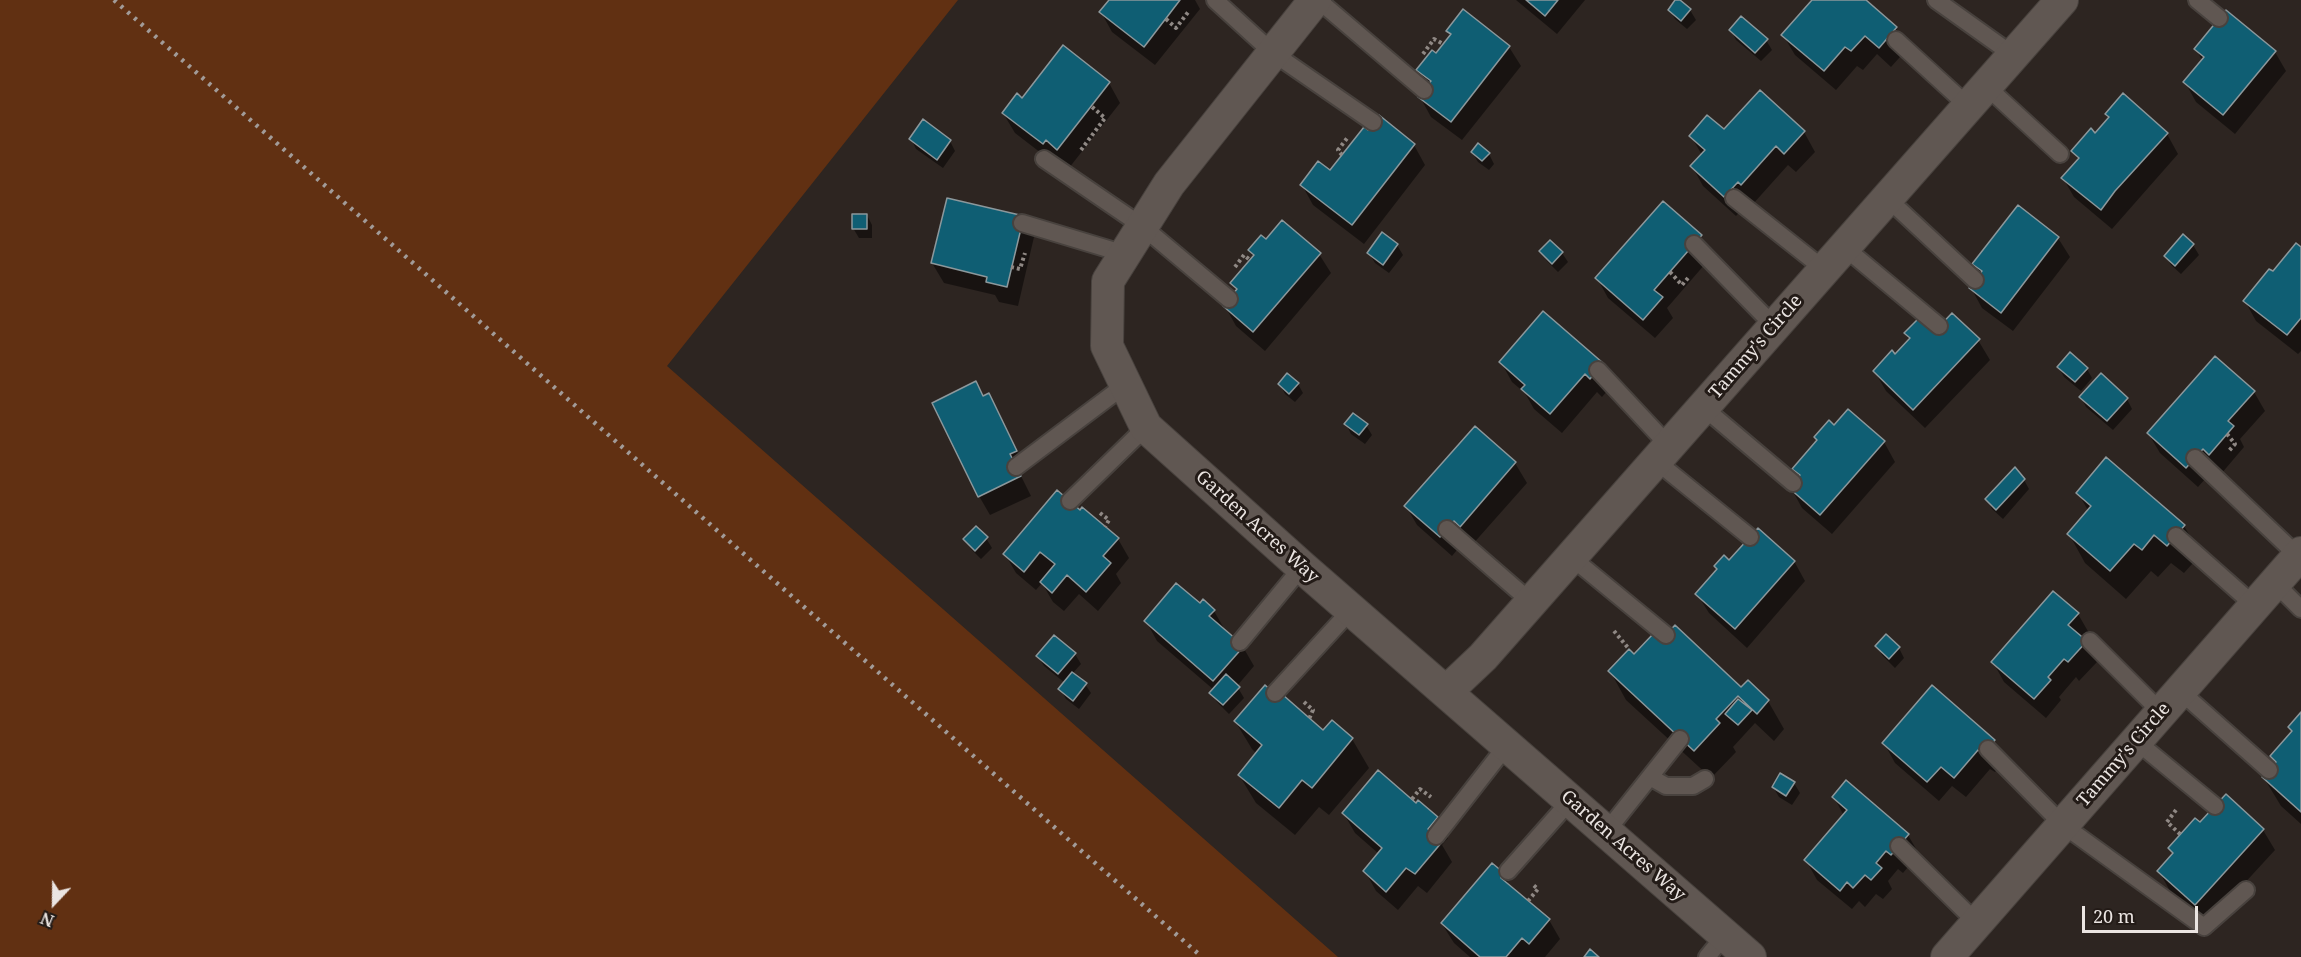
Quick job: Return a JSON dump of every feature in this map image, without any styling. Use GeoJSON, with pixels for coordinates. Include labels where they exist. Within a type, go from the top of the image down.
{"type":"FeatureCollection","features":[{"type":"Feature","properties":{"kind":"street","name":"Garden Acres Way"},"geometry":{"type":"LineString","coordinates":[[1316,0],[1169,184],[1108,281],[1107,346],[1146,427],[1302,567],[1606,832],[1716,946],[1750,957]]}},
{"type":"Feature","properties":{"kind":"street","name":"Tammy's Circle"},"geometry":{"type":"LineString","coordinates":[[1446,692],[1483,657],[2062,0]]}},
{"type":"Feature","properties":{"kind":"street","name":"Tammy's Circle"},"geometry":{"type":"LineString","coordinates":[[1947,957],[2300,555]]}},
{"type":"Feature","properties":{"kind":"lane"},"geometry":{"type":"LineString","coordinates":[[1215,0],[1273,54],[1373,122]]}},
{"type":"Feature","properties":{"kind":"lane"},"geometry":{"type":"LineString","coordinates":[[1316,0],[1424,90]]}},
{"type":"Feature","properties":{"kind":"lane"},"geometry":{"type":"LineString","coordinates":[[1936,0],[2013,55]]}},
{"type":"Feature","properties":{"kind":"lane"},"geometry":{"type":"LineString","coordinates":[[2197,0],[2219,18]]}},
{"type":"Feature","properties":{"kind":"lane"},"geometry":{"type":"LineString","coordinates":[[1896,40],[2060,154]]}},
{"type":"Feature","properties":{"kind":"lane"},"geometry":{"type":"LineString","coordinates":[[1044,159],[1142,226],[1229,299]]}},
{"type":"Feature","properties":{"kind":"lane"},"geometry":{"type":"LineString","coordinates":[[1734,198],[1834,258],[1939,326]]}},
{"type":"Feature","properties":{"kind":"lane"},"geometry":{"type":"LineString","coordinates":[[1887,198],[1976,280]]}},
{"type":"Feature","properties":{"kind":"lane"},"geometry":{"type":"LineString","coordinates":[[1022,223],[1125,255]]}},
{"type":"Feature","properties":{"kind":"lane"},"geometry":{"type":"LineString","coordinates":[[1694,244],[1774,326]]}},
{"type":"Feature","properties":{"kind":"lane"},"geometry":{"type":"LineString","coordinates":[[1598,370],[1662,453],[1750,537]]}},
{"type":"Feature","properties":{"kind":"lane"},"geometry":{"type":"LineString","coordinates":[[1016,467],[1125,385]]}},
{"type":"Feature","properties":{"kind":"lane"},"geometry":{"type":"LineString","coordinates":[[1703,407],[1793,483]]}},
{"type":"Feature","properties":{"kind":"lane"},"geometry":{"type":"LineString","coordinates":[[1070,501],[1146,427]]}},
{"type":"Feature","properties":{"kind":"lane"},"geometry":{"type":"LineString","coordinates":[[2195,458],[2300,555]]}},
{"type":"Feature","properties":{"kind":"lane"},"geometry":{"type":"LineString","coordinates":[[1447,529],[1531,602]]}},
{"type":"Feature","properties":{"kind":"lane"},"geometry":{"type":"LineString","coordinates":[[2176,536],[2265,595],[2301,609]]}},
{"type":"Feature","properties":{"kind":"lane"},"geometry":{"type":"LineString","coordinates":[[1571,556],[1666,635]]}},
{"type":"Feature","properties":{"kind":"lane"},"geometry":{"type":"LineString","coordinates":[[1240,642],[1302,567]]}},
{"type":"Feature","properties":{"kind":"lane"},"geometry":{"type":"LineString","coordinates":[[1275,693],[1350,609]]}},
{"type":"Feature","properties":{"kind":"lane"},"geometry":{"type":"LineString","coordinates":[[2090,641],[2170,702],[2269,770]]}},
{"type":"Feature","properties":{"kind":"lane"},"geometry":{"type":"LineString","coordinates":[[1606,832],[1680,739]]}},
{"type":"Feature","properties":{"kind":"lane"},"geometry":{"type":"LineString","coordinates":[[2136,741],[2215,806]]}},
{"type":"Feature","properties":{"kind":"lane"},"geometry":{"type":"LineString","coordinates":[[1436,836],[1507,745]]}},
{"type":"Feature","properties":{"kind":"lane"},"geometry":{"type":"LineString","coordinates":[[1988,749],[2062,825],[2204,927],[2246,890]]}},
{"type":"Feature","properties":{"kind":"lane"},"geometry":{"type":"LineString","coordinates":[[1650,777],[1666,786],[1693,786],[1705,779]]}},
{"type":"Feature","properties":{"kind":"lane"},"geometry":{"type":"LineString","coordinates":[[1508,871],[1570,801]]}},
{"type":"Feature","properties":{"kind":"lane"},"geometry":{"type":"LineString","coordinates":[[1899,846],[1977,923]]}},
{"type":"Feature","properties":{"kind":"path"},"geometry":{"type":"LineString","coordinates":[[1166,19],[1176,28],[1191,9]]}},
{"type":"Feature","properties":{"kind":"path"},"geometry":{"type":"LineString","coordinates":[[1064,172],[1105,118],[1091,106]]}},
{"type":"Feature","properties":{"kind":"shaded area"},"geometry":{"type":"Polygon","coordinates":[[[0,0],[958,0],[667,366],[1338,957],[0,957],[0,0]]]}},
{"type":"Feature","properties":{"kind":"building"},"geometry":{"type":"Polygon","coordinates":[[[1109,0],[1180,0],[1144,47],[1099,12],[1109,0]]]}},
{"type":"Feature","properties":{"kind":"building"},"geometry":{"type":"Polygon","coordinates":[[[1526,0],[1558,0],[1545,16],[1526,0]]]}},
{"type":"Feature","properties":{"kind":"building"},"geometry":{"type":"Polygon","coordinates":[[[1675,0],[1680,0],[1691,9],[1681,21],[1668,10],[1675,0]]]}},
{"type":"Feature","properties":{"kind":"building"},"geometry":{"type":"Polygon","coordinates":[[[1812,0],[1866,0],[1897,27],[1879,48],[1865,36],[1851,51],[1845,47],[1824,71],[1781,35],[1812,0]]]}},
{"type":"Feature","properties":{"kind":"building"},"geometry":{"type":"Polygon","coordinates":[[[1463,9],[1510,46],[1451,122],[1418,97],[1431,81],[1416,70],[1432,50],[1436,53],[1451,34],[1446,31],[1463,9]]]}},
{"type":"Feature","properties":{"kind":"building"},"geometry":{"type":"Polygon","coordinates":[[[2226,10],[2276,51],[2223,115],[2183,82],[2204,57],[2194,49],[2226,10]]]}},
{"type":"Feature","properties":{"kind":"building"},"geometry":{"type":"Polygon","coordinates":[[[1741,16],[1768,39],[1755,53],[1729,30],[1741,16]]]}},
{"type":"Feature","properties":{"kind":"building"},"geometry":{"type":"Polygon","coordinates":[[[1063,45],[1110,82],[1057,150],[1046,140],[1043,144],[1002,113],[1017,93],[1022,98],[1063,45]]]}},
{"type":"Feature","properties":{"kind":"building"},"geometry":{"type":"Polygon","coordinates":[[[1760,90],[1805,131],[1784,154],[1776,146],[1741,185],[1738,182],[1724,197],[1690,166],[1705,150],[1689,136],[1707,115],[1724,129],[1760,90]]]}},
{"type":"Feature","properties":{"kind":"building"},"geometry":{"type":"Polygon","coordinates":[[[2123,93],[2168,133],[2115,191],[2101,210],[2061,178],[2079,158],[2071,151],[2091,128],[2095,133],[2109,117],[2105,114],[2123,93]]]}},
{"type":"Feature","properties":{"kind":"building"},"geometry":{"type":"Polygon","coordinates":[[[1379,115],[1415,144],[1352,225],[1300,185],[1318,161],[1330,170],[1364,127],[1368,130],[1379,115]]]}},
{"type":"Feature","properties":{"kind":"building"},"geometry":{"type":"Polygon","coordinates":[[[923,119],[951,140],[937,160],[909,139],[923,119]]]}},
{"type":"Feature","properties":{"kind":"building"},"geometry":{"type":"Polygon","coordinates":[[[1478,143],[1490,153],[1482,161],[1471,152],[1478,143]]]}},
{"type":"Feature","properties":{"kind":"building"},"geometry":{"type":"Polygon","coordinates":[[[947,198],[1024,216],[1007,287],[986,282],[987,277],[931,263],[947,198]]]}},
{"type":"Feature","properties":{"kind":"building"},"geometry":{"type":"Polygon","coordinates":[[[1663,201],[1702,235],[1654,290],[1663,297],[1643,320],[1595,278],[1663,201]]]}},
{"type":"Feature","properties":{"kind":"building"},"geometry":{"type":"Polygon","coordinates":[[[2018,205],[2059,237],[2001,313],[1969,288],[1982,271],[1972,264],[2018,205]]]}},
{"type":"Feature","properties":{"kind":"building"},"geometry":{"type":"Polygon","coordinates":[[[852,214],[867,214],[867,229],[852,229],[852,214]]]}},
{"type":"Feature","properties":{"kind":"building"},"geometry":{"type":"Polygon","coordinates":[[[1282,220],[1321,253],[1253,332],[1223,306],[1237,289],[1230,283],[1254,255],[1248,250],[1261,235],[1266,239],[1282,220]]]}},
{"type":"Feature","properties":{"kind":"building"},"geometry":{"type":"Polygon","coordinates":[[[1382,232],[1398,244],[1383,265],[1367,253],[1382,232]]]}},
{"type":"Feature","properties":{"kind":"building"},"geometry":{"type":"Polygon","coordinates":[[[2183,234],[2194,244],[2175,266],[2164,256],[2183,234]]]}},
{"type":"Feature","properties":{"kind":"building"},"geometry":{"type":"Polygon","coordinates":[[[1550,240],[1563,252],[1552,264],[1539,251],[1550,240]]]}},
{"type":"Feature","properties":{"kind":"building"},"geometry":{"type":"Polygon","coordinates":[[[2296,243],[2301,247],[2301,318],[2287,335],[2243,301],[2269,269],[2273,271],[2296,243]]]}},
{"type":"Feature","properties":{"kind":"building"},"geometry":{"type":"Polygon","coordinates":[[[1543,311],[1603,363],[1590,379],[1585,374],[1550,414],[1521,389],[1525,385],[1499,362],[1543,311]]]}},
{"type":"Feature","properties":{"kind":"building"},"geometry":{"type":"Polygon","coordinates":[[[1952,313],[1980,339],[1913,410],[1873,371],[1892,350],[1895,354],[1910,338],[1904,333],[1920,317],[1935,331],[1952,313]]]}},
{"type":"Feature","properties":{"kind":"building"},"geometry":{"type":"Polygon","coordinates":[[[2070,352],[2088,368],[2075,382],[2057,367],[2070,352]]]}},
{"type":"Feature","properties":{"kind":"building"},"geometry":{"type":"Polygon","coordinates":[[[2215,356],[2255,391],[2228,421],[2234,426],[2209,455],[2203,449],[2186,468],[2147,433],[2215,356]]]}},
{"type":"Feature","properties":{"kind":"building"},"geometry":{"type":"Polygon","coordinates":[[[1287,373],[1299,383],[1289,394],[1278,384],[1287,373]]]}},
{"type":"Feature","properties":{"kind":"building"},"geometry":{"type":"Polygon","coordinates":[[[2101,373],[2128,398],[2107,421],[2079,397],[2101,373]]]}},
{"type":"Feature","properties":{"kind":"building"},"geometry":{"type":"Polygon","coordinates":[[[976,381],[983,396],[989,393],[1017,451],[1010,454],[1021,476],[978,497],[932,403],[976,381]]]}},
{"type":"Feature","properties":{"kind":"building"},"geometry":{"type":"Polygon","coordinates":[[[1848,409],[1885,441],[1820,515],[1789,488],[1800,475],[1792,469],[1817,440],[1814,437],[1829,420],[1834,425],[1848,409]]]}},
{"type":"Feature","properties":{"kind":"building"},"geometry":{"type":"Polygon","coordinates":[[[1353,413],[1368,424],[1359,435],[1344,424],[1353,413]]]}},
{"type":"Feature","properties":{"kind":"building"},"geometry":{"type":"Polygon","coordinates":[[[1475,426],[1516,462],[1460,527],[1454,521],[1440,537],[1404,506],[1475,426]]]}},
{"type":"Feature","properties":{"kind":"building"},"geometry":{"type":"Polygon","coordinates":[[[2106,457],[2185,525],[2167,546],[2154,535],[2142,550],[2134,544],[2110,571],[2067,534],[2091,506],[2076,493],[2106,457]]]}},
{"type":"Feature","properties":{"kind":"building"},"geometry":{"type":"Polygon","coordinates":[[[2015,467],[2025,479],[1996,510],[1985,499],[2015,467]]]}},
{"type":"Feature","properties":{"kind":"building"},"geometry":{"type":"Polygon","coordinates":[[[1057,490],[1080,510],[1082,507],[1119,538],[1103,556],[1111,563],[1086,592],[1067,575],[1052,593],[1040,582],[1055,564],[1040,552],[1024,572],[1003,554],[1057,490]]]}},
{"type":"Feature","properties":{"kind":"building"},"geometry":{"type":"Polygon","coordinates":[[[976,526],[988,537],[975,551],[963,539],[976,526]]]}},
{"type":"Feature","properties":{"kind":"building"},"geometry":{"type":"Polygon","coordinates":[[[1758,528],[1795,561],[1735,629],[1695,594],[1717,569],[1714,566],[1724,555],[1729,560],[1758,528]]]}},
{"type":"Feature","properties":{"kind":"building"},"geometry":{"type":"Polygon","coordinates":[[[1176,583],[1200,603],[1203,599],[1215,610],[1209,616],[1244,646],[1213,681],[1144,621],[1176,583]]]}},
{"type":"Feature","properties":{"kind":"building"},"geometry":{"type":"Polygon","coordinates":[[[2053,591],[2079,613],[2068,625],[2087,641],[2068,662],[2064,659],[2048,677],[2051,680],[2034,699],[1991,662],[2053,591]]]}},
{"type":"Feature","properties":{"kind":"building"},"geometry":{"type":"Polygon","coordinates":[[[1675,625],[1741,687],[1748,680],[1769,700],[1757,714],[1738,696],[1716,719],[1720,723],[1694,751],[1608,671],[1629,649],[1634,654],[1654,633],[1662,639],[1675,625]]]}},
{"type":"Feature","properties":{"kind":"building"},"geometry":{"type":"Polygon","coordinates":[[[1886,634],[1900,647],[1889,659],[1875,646],[1886,634]]]}},
{"type":"Feature","properties":{"kind":"building"},"geometry":{"type":"Polygon","coordinates":[[[1054,635],[1076,653],[1058,674],[1036,656],[1054,635]]]}},
{"type":"Feature","properties":{"kind":"building"},"geometry":{"type":"Polygon","coordinates":[[[1072,672],[1087,683],[1073,701],[1058,689],[1072,672]]]}},
{"type":"Feature","properties":{"kind":"building"},"geometry":{"type":"Polygon","coordinates":[[[1226,674],[1240,687],[1223,705],[1209,693],[1226,674]]]}},
{"type":"Feature","properties":{"kind":"building"},"geometry":{"type":"Polygon","coordinates":[[[1265,685],[1280,698],[1283,695],[1323,730],[1332,720],[1353,738],[1312,788],[1302,780],[1279,808],[1238,775],[1262,745],[1234,721],[1265,685]]]}},
{"type":"Feature","properties":{"kind":"building"},"geometry":{"type":"Polygon","coordinates":[[[1932,685],[1995,740],[1983,754],[1978,750],[1954,778],[1941,767],[1927,782],[1882,743],[1932,685]]]}},
{"type":"Feature","properties":{"kind":"building"},"geometry":{"type":"Polygon","coordinates":[[[1738,699],[1752,710],[1738,725],[1725,714],[1738,699]]]}},
{"type":"Feature","properties":{"kind":"building"},"geometry":{"type":"Polygon","coordinates":[[[2301,712],[2301,812],[2262,777],[2276,762],[2270,756],[2292,731],[2288,727],[2301,712]]]}},
{"type":"Feature","properties":{"kind":"building"},"geometry":{"type":"Polygon","coordinates":[[[1378,770],[1416,803],[1418,800],[1438,817],[1428,829],[1442,842],[1415,874],[1406,868],[1386,892],[1363,871],[1382,848],[1342,813],[1378,770]]]}},
{"type":"Feature","properties":{"kind":"building"},"geometry":{"type":"Polygon","coordinates":[[[1780,773],[1795,782],[1786,796],[1772,787],[1780,773]]]}},
{"type":"Feature","properties":{"kind":"building"},"geometry":{"type":"Polygon","coordinates":[[[1846,780],[1909,834],[1891,855],[1886,851],[1876,863],[1882,868],[1871,880],[1865,875],[1853,888],[1847,882],[1840,891],[1804,860],[1847,810],[1832,797],[1846,780]]]}},
{"type":"Feature","properties":{"kind":"building"},"geometry":{"type":"Polygon","coordinates":[[[2226,794],[2264,829],[2195,905],[2157,871],[2173,853],[2168,848],[2195,818],[2200,822],[2226,794]]]}},
{"type":"Feature","properties":{"kind":"building"},"geometry":{"type":"Polygon","coordinates":[[[1492,863],[1504,873],[1501,878],[1550,919],[1529,944],[1522,938],[1506,957],[1480,957],[1441,923],[1492,863]]]}},
{"type":"Feature","properties":{"kind":"building"},"geometry":{"type":"Polygon","coordinates":[[[1590,949],[1599,957],[1584,957],[1590,949]]]}},
{"type":"Feature","properties":{"kind":"railway"},"geometry":{"type":"LineString","coordinates":[[114,0],[1202,957]]}}]}
